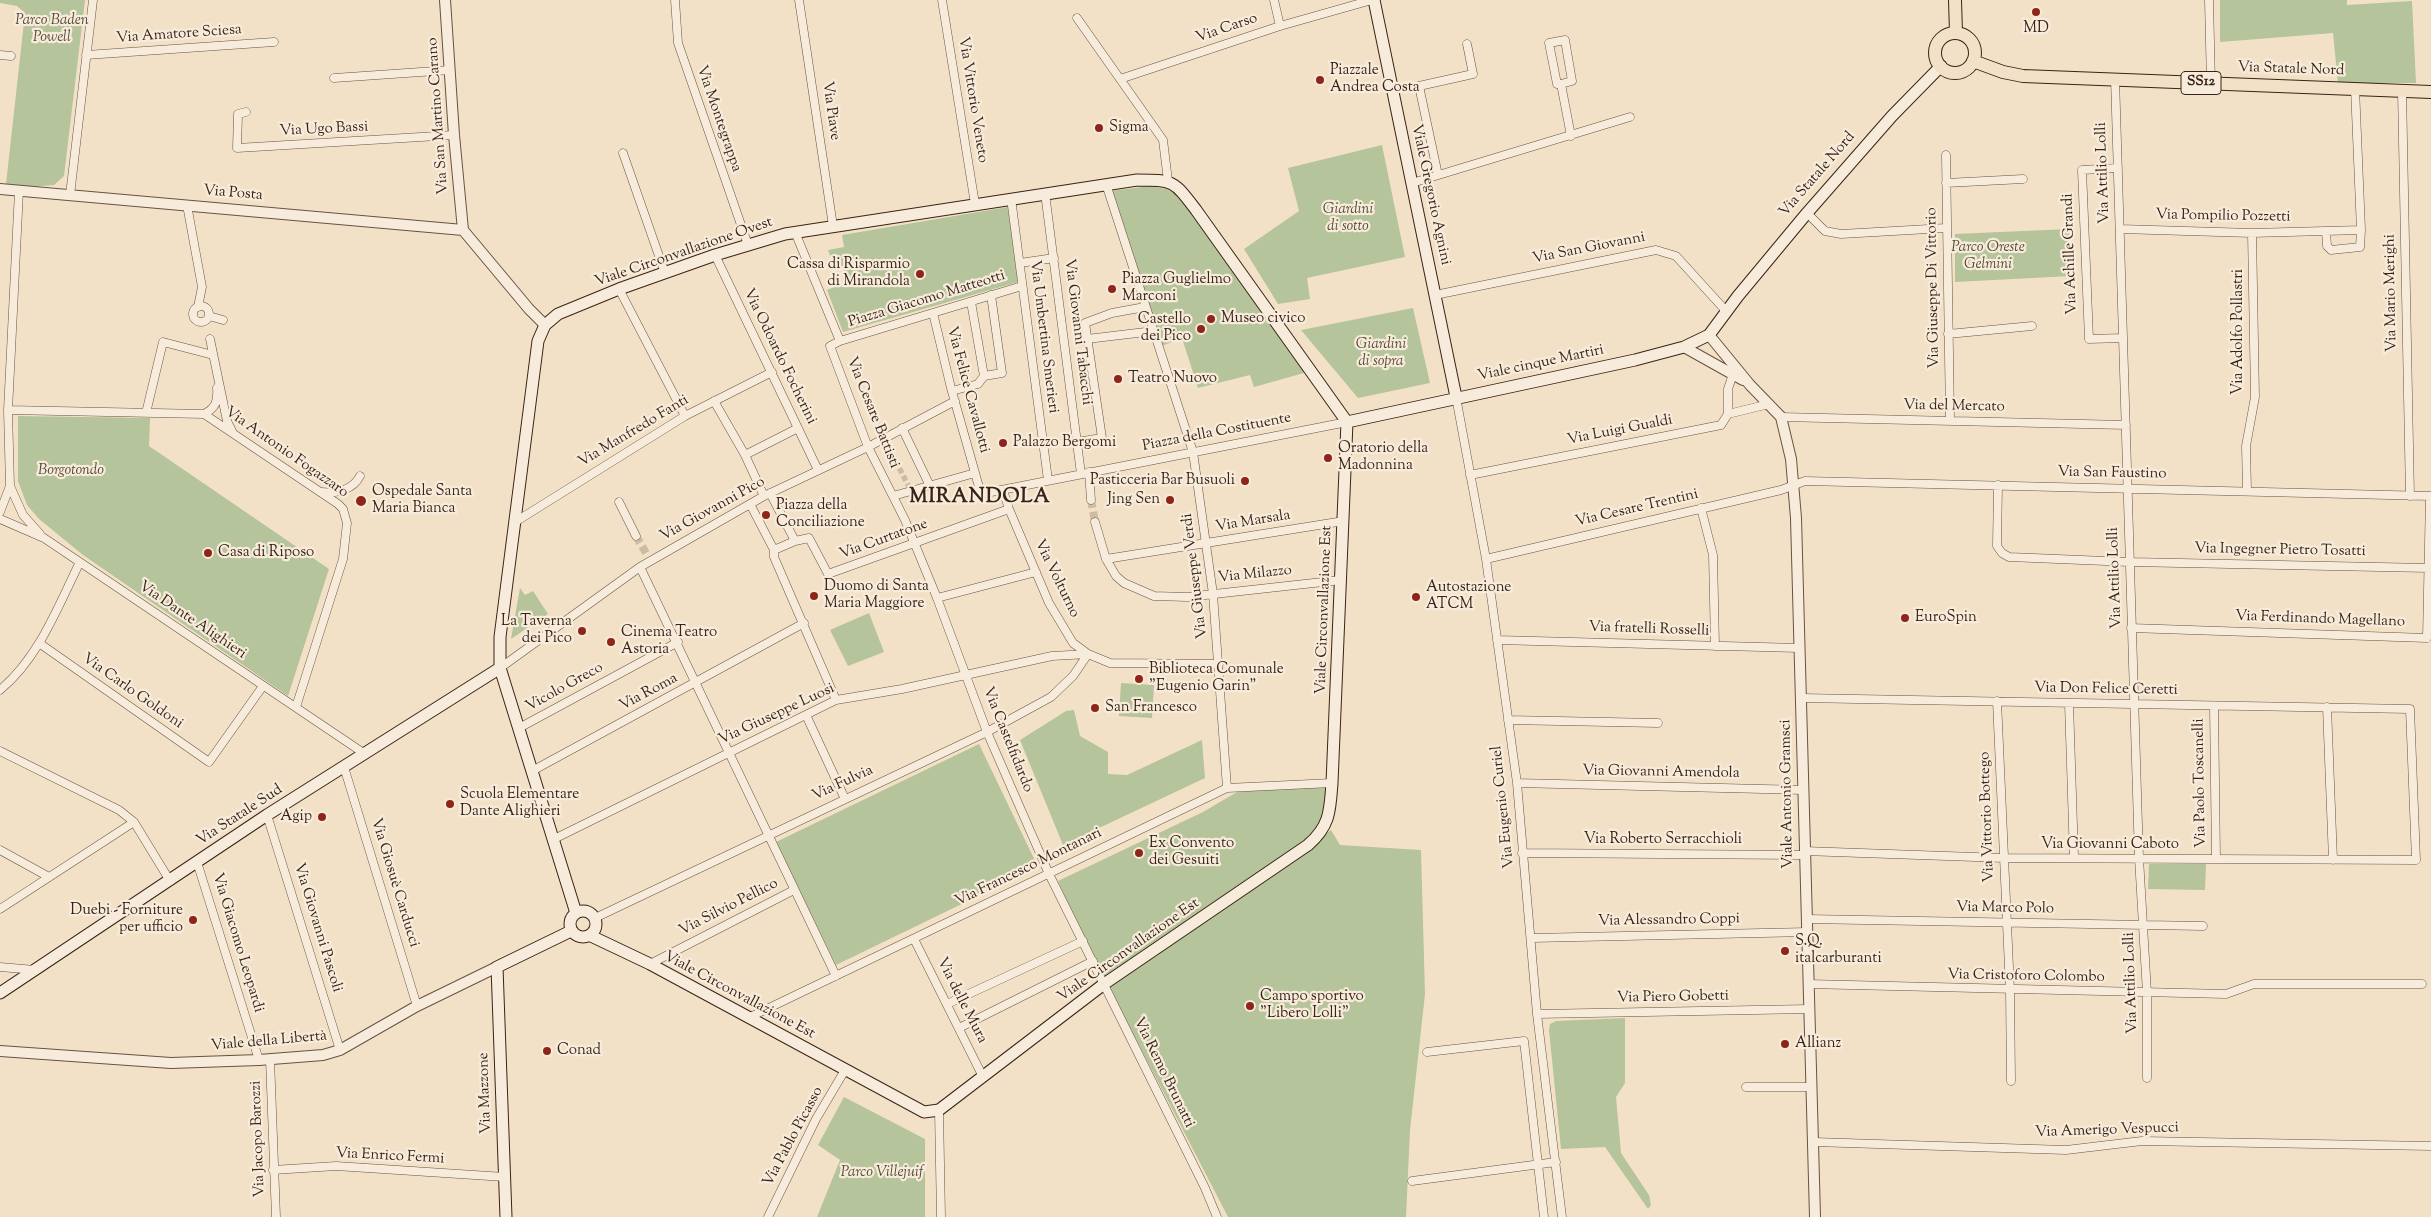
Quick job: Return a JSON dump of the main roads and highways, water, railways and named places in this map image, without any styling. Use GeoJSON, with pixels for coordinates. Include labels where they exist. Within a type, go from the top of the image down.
{"type":"FeatureCollection","features":[{"type":"Feature","properties":{"kind":"main road","name":"Viale Gregorio Agnini"},"geometry":{"type":"LineString","coordinates":[[1373,0],[1456,397]]}},
{"type":"Feature","properties":{"kind":"main road"},"geometry":{"type":"LineString","coordinates":[[1955,0],[1956,33]]}},
{"type":"Feature","properties":{"kind":"main road"},"geometry":{"type":"LineString","coordinates":[[1956,33],[1968,37],[1974,48],[1973,61],[1966,69],[1955,72],[1941,66],[1937,60],[1936,48],[1943,37],[1956,33]]}},
{"type":"Feature","properties":{"kind":"main road","name":"Via Statale Nord"},"geometry":{"type":"LineString","coordinates":[[1973,61],[2003,72],[2024,76],[2115,78],[2210,84],[2431,92]]}},
{"type":"Feature","properties":{"kind":"main road","name":"Via Statale Nord"},"geometry":{"type":"LineString","coordinates":[[1726,311],[1807,212],[1892,116],[1941,66]]}},
{"type":"Feature","properties":{"kind":"main road","name":"Viale Circonvallazione Ovest"},"geometry":{"type":"LineString","coordinates":[[500,668],[500,637],[538,341],[545,325],[558,314],[619,289],[748,245],[795,232],[1011,198],[1137,180],[1168,181],[1182,191],[1347,422]]}},
{"type":"Feature","properties":{"kind":"main road","name":"Viale cinque Martiri"},"geometry":{"type":"LineString","coordinates":[[1347,422],[1684,348],[1709,335],[1726,311]]}},
{"type":"Feature","properties":{"kind":"main road","name":"Viale Circonvallazione Est"},"geometry":{"type":"LineString","coordinates":[[571,931],[582,938],[590,936],[650,964],[924,1112],[939,1110],[1104,984],[1308,845],[1322,833],[1330,813],[1332,783],[1347,422]]}},
{"type":"Feature","properties":{"kind":"main road"},"geometry":{"type":"LineString","coordinates":[[500,668],[552,840],[576,912],[570,922],[571,931]]}},
{"type":"Feature","properties":{"kind":"main road","name":"Via Statale Sud"},"geometry":{"type":"LineString","coordinates":[[0,993],[267,815],[500,668]]}},
{"type":"Feature","properties":{"kind":"main road"},"geometry":{"type":"LineString","coordinates":[[576,912],[588,912],[595,918],[596,927],[590,936]]}},
{"type":"Feature","properties":{"kind":"main road","name":"Viale della Libertà"},"geometry":{"type":"LineString","coordinates":[[497,967],[571,931]]}},
{"type":"Feature","properties":{"kind":"main road","name":"Via Mazzone"},"geometry":{"type":"LineString","coordinates":[[497,967],[506,1217]]}},
{"type":"Feature","properties":{"kind":"tunnel"},"geometry":{"type":"LineString","coordinates":[[884,438],[911,491]]}},
{"type":"Feature","properties":{"kind":"tunnel"},"geometry":{"type":"LineString","coordinates":[[1091,500],[1095,522]]}},
{"type":"Feature","properties":{"kind":"tunnel"},"geometry":{"type":"LineString","coordinates":[[636,536],[646,553]]}},
{"type":"Feature","properties":{"kind":"place","name":"MD"},"geometry":{"type":"Point","coordinates":[2036,12]}},
{"type":"Feature","properties":{"kind":"place","name":"Piazzale Andrea Costa"},"geometry":{"type":"Point","coordinates":[1320,80]}},
{"type":"Feature","properties":{"kind":"place","name":"Sigma"},"geometry":{"type":"Point","coordinates":[1099,128]}},
{"type":"Feature","properties":{"kind":"place","name":"Cassa di Risparmio di Mirandola"},"geometry":{"type":"Point","coordinates":[920,274]}},
{"type":"Feature","properties":{"kind":"place","name":"Piazza Guglielmo Marconi"},"geometry":{"type":"Point","coordinates":[1112,289]}},
{"type":"Feature","properties":{"kind":"place","name":"Museo civico"},"geometry":{"type":"Point","coordinates":[1211,319]}},
{"type":"Feature","properties":{"kind":"place","name":"Castello dei Pico"},"geometry":{"type":"Point","coordinates":[1201,329]}},
{"type":"Feature","properties":{"kind":"place","name":"Teatro Nuovo"},"geometry":{"type":"Point","coordinates":[1118,379]}},
{"type":"Feature","properties":{"kind":"place","name":"Palazzo Bergomi"},"geometry":{"type":"Point","coordinates":[1003,443]}},
{"type":"Feature","properties":{"kind":"place","name":"Oratorio della Madonnina"},"geometry":{"type":"Point","coordinates":[1328,458]}},
{"type":"Feature","properties":{"kind":"place","name":"Pasticceria Bar Busuoli"},"geometry":{"type":"Point","coordinates":[1245,481]}},
{"type":"Feature","properties":{"kind":"place","name":"Jing Sen"},"geometry":{"type":"Point","coordinates":[1170,500]}},
{"type":"Feature","properties":{"kind":"place","name":"Ospedale Santa Maria Bianca"},"geometry":{"type":"Point","coordinates":[361,501]}},
{"type":"Feature","properties":{"kind":"place","name":"Piazza della Conciliazione"},"geometry":{"type":"Point","coordinates":[766,515]}},
{"type":"Feature","properties":{"kind":"place","name":"Casa di Riposo"},"geometry":{"type":"Point","coordinates":[208,553]}},
{"type":"Feature","properties":{"kind":"place","name":"Duomo di Santa Maria Maggiore"},"geometry":{"type":"Point","coordinates":[814,596]}},
{"type":"Feature","properties":{"kind":"place","name":"Autostazione ATCM"},"geometry":{"type":"Point","coordinates":[1416,597]}},
{"type":"Feature","properties":{"kind":"place","name":"EuroSpin"},"geometry":{"type":"Point","coordinates":[1905,618]}},
{"type":"Feature","properties":{"kind":"place","name":"La Taverna dei Pico"},"geometry":{"type":"Point","coordinates":[582,631]}},
{"type":"Feature","properties":{"kind":"place","name":"Cinema Teatro Astoria"},"geometry":{"type":"Point","coordinates":[611,642]}},
{"type":"Feature","properties":{"kind":"place","name":"Biblioteca Comunale \"Eugenio Garin\""},"geometry":{"type":"Point","coordinates":[1139,679]}},
{"type":"Feature","properties":{"kind":"place","name":"San Francesco"},"geometry":{"type":"Point","coordinates":[1095,708]}},
{"type":"Feature","properties":{"kind":"place","name":"Scuola Elementare Dante Alighieri"},"geometry":{"type":"Point","coordinates":[450,804]}},
{"type":"Feature","properties":{"kind":"place","name":"Agip"},"geometry":{"type":"Point","coordinates":[322,817]}},
{"type":"Feature","properties":{"kind":"place","name":"Ex Convento dei Gesuiti"},"geometry":{"type":"Point","coordinates":[1139,853]}},
{"type":"Feature","properties":{"kind":"place","name":"Duebi - Forniture per ufficio"},"geometry":{"type":"Point","coordinates":[193,920]}},
{"type":"Feature","properties":{"kind":"place","name":"S.Q. italcarburanti"},"geometry":{"type":"Point","coordinates":[1785,951]}},
{"type":"Feature","properties":{"kind":"place","name":"Campo sportivo \"Libero Lolli\""},"geometry":{"type":"Point","coordinates":[1250,1006]}},
{"type":"Feature","properties":{"kind":"place","name":"Allianz"},"geometry":{"type":"Point","coordinates":[1785,1044]}},
{"type":"Feature","properties":{"kind":"place","name":"Conad"},"geometry":{"type":"Point","coordinates":[547,1051]}},
{"type":"Feature","properties":{"kind":"district","name":"MIRANDOLA"},"geometry":{"type":"Point","coordinates":[980,499]}},
{"type":"Feature","properties":{"kind":"park label","name":"Parco Baden Powell"},"geometry":{"type":"Point","coordinates":[52,30]}},
{"type":"Feature","properties":{"kind":"park label","name":"Giardini di sotto"},"geometry":{"type":"Point","coordinates":[1348,218]}},
{"type":"Feature","properties":{"kind":"park label","name":"Parco Oreste Gelmini"},"geometry":{"type":"Point","coordinates":[1988,256]}},
{"type":"Feature","properties":{"kind":"park label","name":"Giardini di sopra"},"geometry":{"type":"Point","coordinates":[1381,354]}},
{"type":"Feature","properties":{"kind":"park label","name":"Borgotondo"},"geometry":{"type":"Point","coordinates":[71,471]}},
{"type":"Feature","properties":{"kind":"park label","name":"Parco Villejuif"},"geometry":{"type":"Point","coordinates":[882,1173]}}]}
